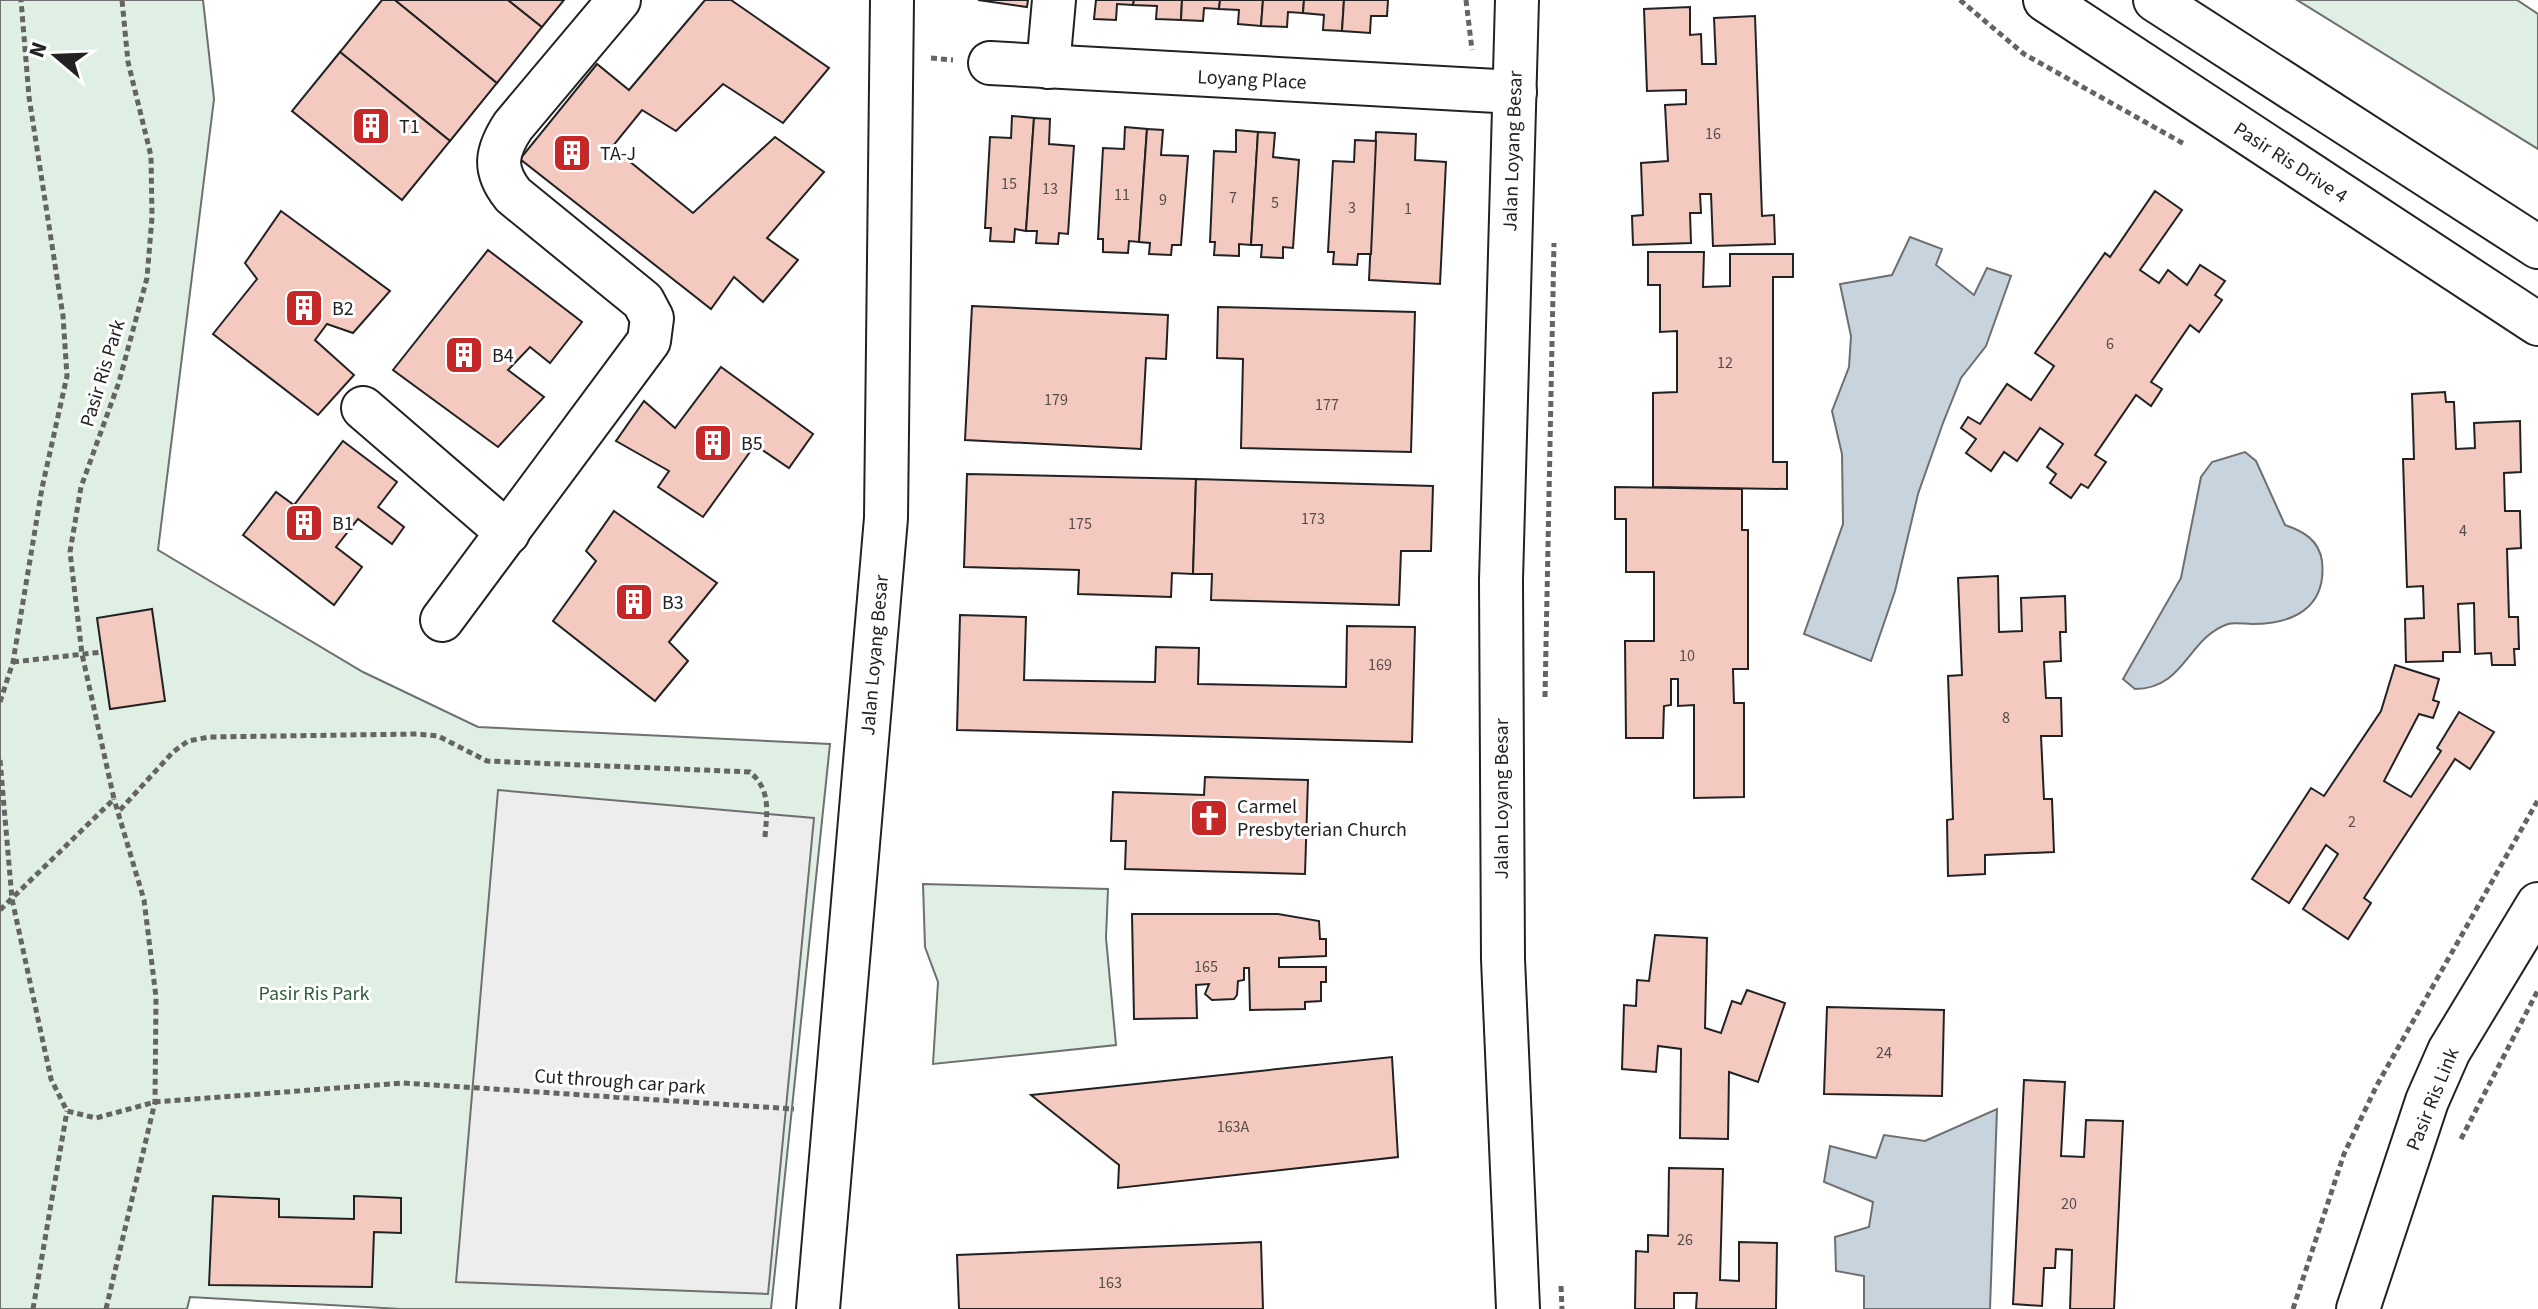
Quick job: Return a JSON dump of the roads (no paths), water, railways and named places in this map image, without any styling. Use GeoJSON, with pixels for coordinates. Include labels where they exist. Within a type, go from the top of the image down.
{"type":"FeatureCollection","features":[{"type":"Feature","properties":{"kind":"street"},"geometry":{"type":"LineString","coordinates":[[442,620],[649,341],[652,318],[643,301],[513,195],[501,180],[497,162],[500,145],[513,126],[619,0]]}},
{"type":"Feature","properties":{"kind":"street","name":"Jalan Loyang Besar"},"geometry":{"type":"LineString","coordinates":[[818,1309],[886,518],[892,0]]}},
{"type":"Feature","properties":{"kind":"street"},"geometry":{"type":"LineString","coordinates":[[1048,67],[1054,0]]}},
{"type":"Feature","properties":{"kind":"street","name":"Jalan Loyang Besar"},"geometry":{"type":"LineString","coordinates":[[1517,0],[1495,92],[1502,437],[1503,959],[1518,1309]]}},
{"type":"Feature","properties":{"kind":"street","name":"Pasir Ris Drive 4"},"geometry":{"type":"LineString","coordinates":[[2045,0],[2538,324]]}},
{"type":"Feature","properties":{"kind":"street"},"geometry":{"type":"LineString","coordinates":[[2155,0],[2538,247]]}},
{"type":"Feature","properties":{"kind":"street","name":"Loyang Place"},"geometry":{"type":"LineString","coordinates":[[990,63],[1495,92]]}},
{"type":"Feature","properties":{"kind":"street"},"geometry":{"type":"LineString","coordinates":[[363,408],[508,533]]}},
{"type":"Feature","properties":{"kind":"street","name":"Pasir Ris Link"},"geometry":{"type":"LineString","coordinates":[[2358,1309],[2427,1101],[2445,1062],[2538,904]]}},
{"type":"Feature","properties":{"kind":"place","name":"T1"},"geometry":{"type":"Point","coordinates":[371,126]}},
{"type":"Feature","properties":{"kind":"place","name":"TA-J"},"geometry":{"type":"Point","coordinates":[572,153]}},
{"type":"Feature","properties":{"kind":"place","name":"B2"},"geometry":{"type":"Point","coordinates":[304,308]}},
{"type":"Feature","properties":{"kind":"place","name":"B4"},"geometry":{"type":"Point","coordinates":[464,355]}},
{"type":"Feature","properties":{"kind":"place","name":"B5"},"geometry":{"type":"Point","coordinates":[713,443]}},
{"type":"Feature","properties":{"kind":"place","name":"B1"},"geometry":{"type":"Point","coordinates":[304,523]}},
{"type":"Feature","properties":{"kind":"place","name":"B3"},"geometry":{"type":"Point","coordinates":[634,602]}},
{"type":"Feature","properties":{"kind":"place","name":"Carmel Presbyterian Church"},"geometry":{"type":"Point","coordinates":[1209,818]}},
{"type":"Feature","properties":{"kind":"park label","name":"Pasir Ris Park"},"geometry":{"type":"Point","coordinates":[314,993]}}]}
